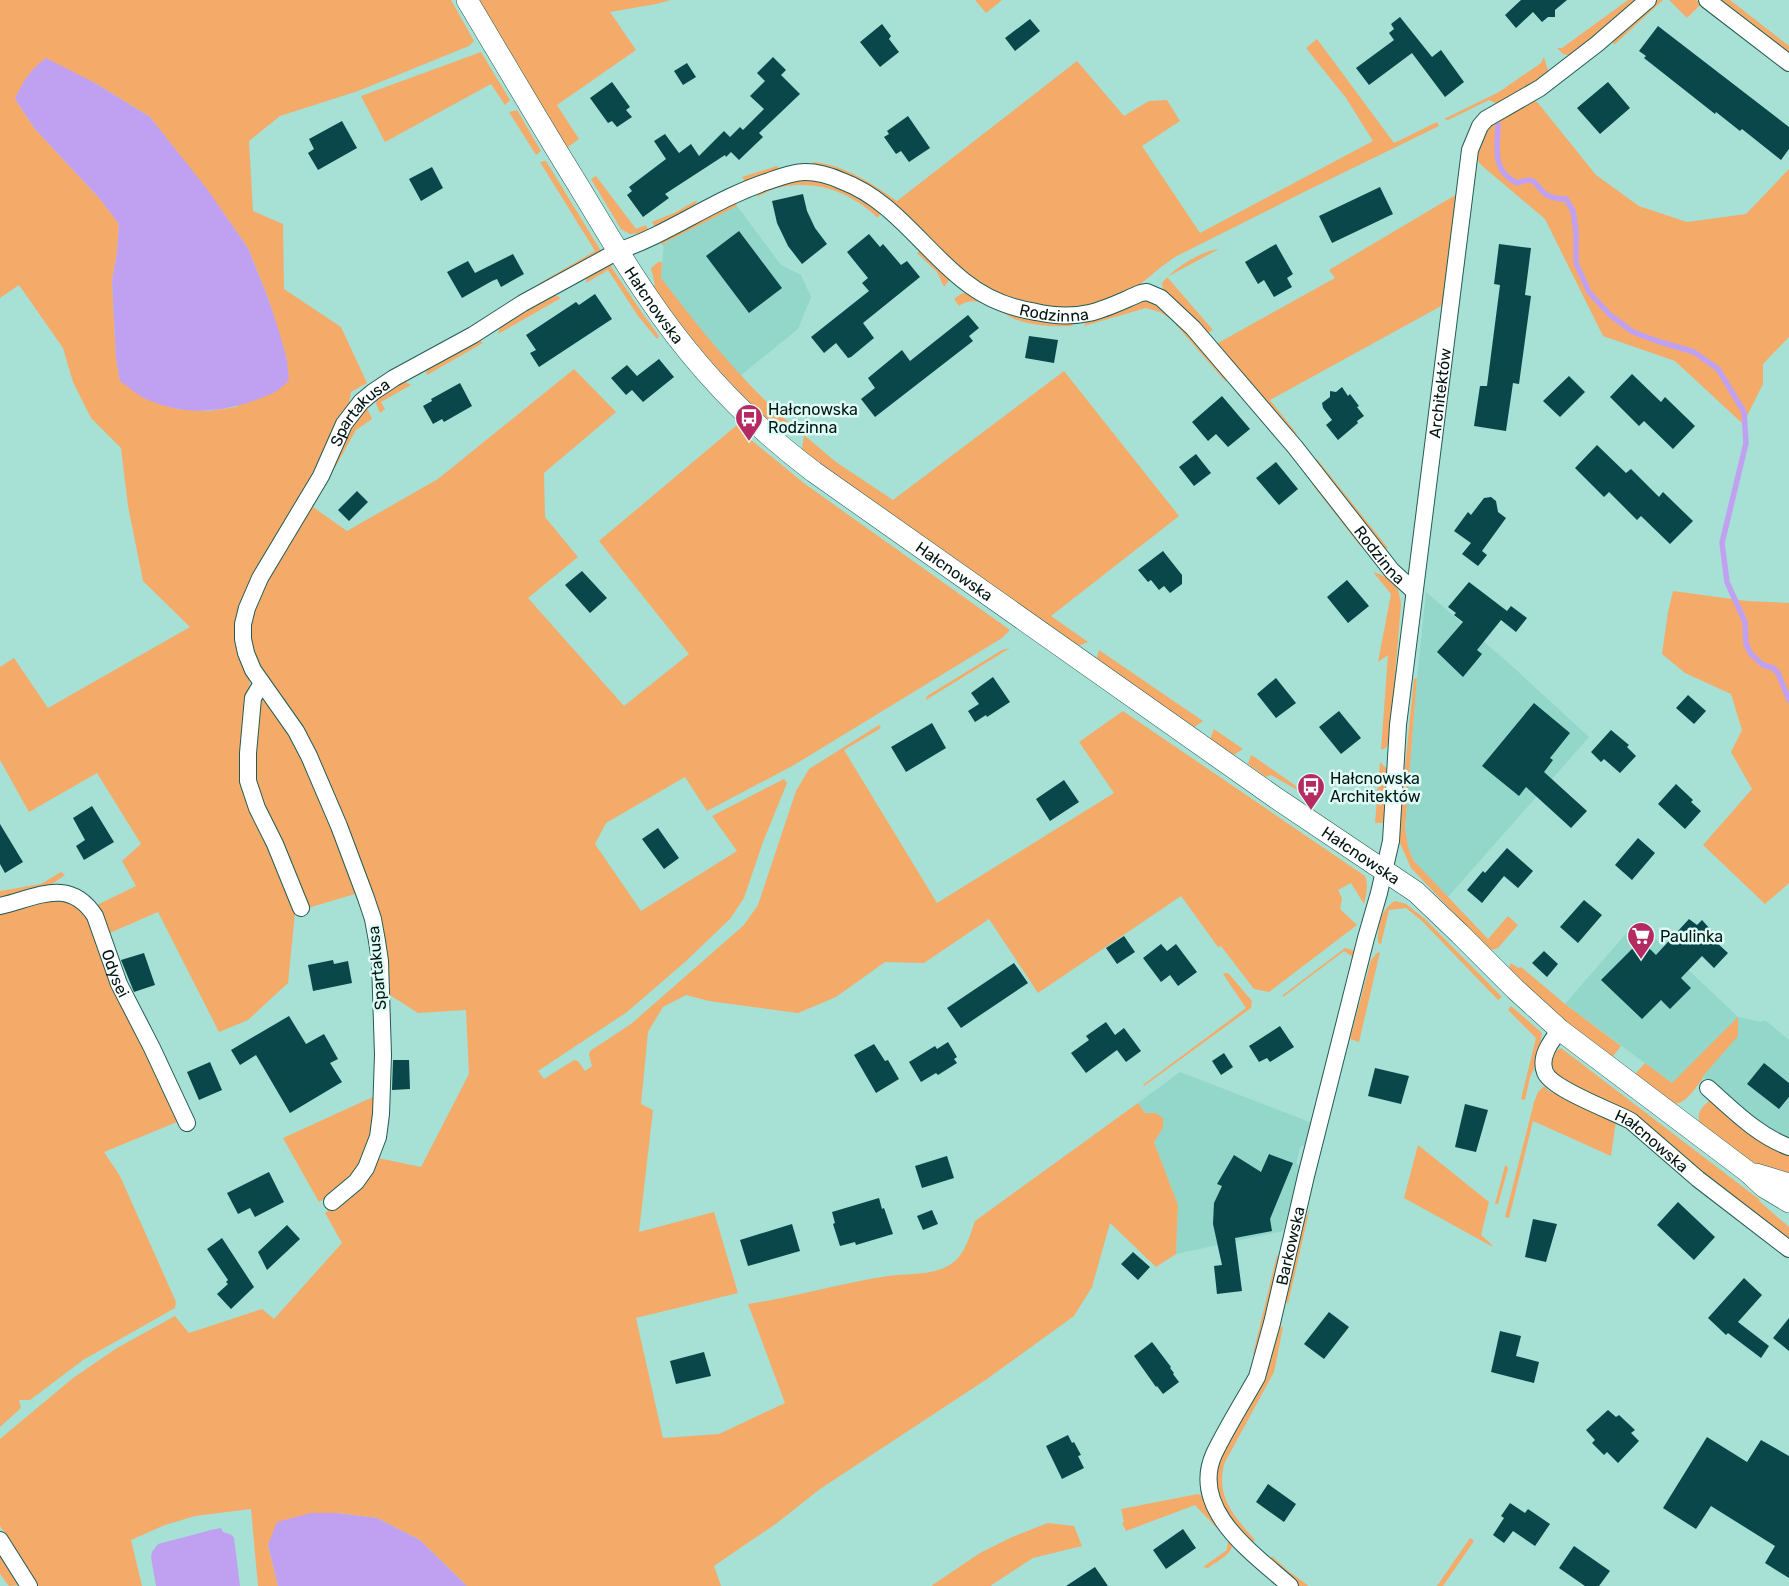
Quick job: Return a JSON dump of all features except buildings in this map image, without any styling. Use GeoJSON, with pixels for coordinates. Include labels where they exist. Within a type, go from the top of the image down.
{"type":"FeatureCollection","features":[{"type":"Feature","properties":{"kind":"street","name":"Hałcnowska"},"geometry":{"type":"LineString","coordinates":[[467,0],[648,298],[693,355],[739,406],[786,450],[870,512],[1142,704],[1276,798],[1404,884],[1427,902],[1515,989],[1560,1030],[1748,1172],[1764,1187],[1789,1202]]}},
{"type":"Feature","properties":{"kind":"street","name":"Architektów"},"geometry":{"type":"LineString","coordinates":[[1384,870],[1390,841],[1398,725],[1414,591],[1470,150],[1480,126],[1486,119],[1540,88],[1597,44],[1648,0]]}},
{"type":"Feature","properties":{"kind":"street"},"geometry":{"type":"LineString","coordinates":[[1707,0],[1789,63]]}},
{"type":"Feature","properties":{"kind":"street","name":"Rodzinna"},"geometry":{"type":"LineString","coordinates":[[618,251],[656,235],[734,193],[785,175],[805,172],[830,176],[858,187],[881,202],[964,281],[995,300],[1013,307],[1043,314],[1075,316],[1101,310],[1141,292],[1154,294],[1193,328],[1296,447],[1392,571],[1414,591]]}},
{"type":"Feature","properties":{"kind":"street","name":"Spartakusa"},"geometry":{"type":"LineString","coordinates":[[332,1202],[356,1182],[366,1168],[378,1137],[381,1114],[383,1055],[380,961],[377,940],[366,898],[339,826],[309,756],[296,730],[253,670],[246,653],[243,639],[243,624],[247,608],[260,578],[321,476],[344,424],[361,402],[384,384],[473,335],[523,303],[618,251]]}},
{"type":"Feature","properties":{"kind":"street"},"geometry":{"type":"LineString","coordinates":[[262,683],[253,698],[248,753],[248,781],[257,808],[275,844],[301,908]]}},
{"type":"Feature","properties":{"kind":"street","name":"Barkowska"},"geometry":{"type":"LineString","coordinates":[[1290,1586],[1246,1548],[1222,1520],[1211,1496],[1208,1485],[1209,1475],[1214,1454],[1257,1377],[1384,870]]}},
{"type":"Feature","properties":{"kind":"street","name":"Odysei"},"geometry":{"type":"LineString","coordinates":[[0,906],[42,894],[60,892],[77,897],[90,909],[95,916],[119,984],[152,1048],[187,1123]]}},
{"type":"Feature","properties":{"kind":"street","name":"Hałcnowska"},"geometry":{"type":"LineString","coordinates":[[1560,1030],[1550,1043],[1545,1055],[1545,1072],[1550,1079],[1568,1091],[1620,1114],[1631,1121],[1698,1179],[1789,1249]]}},
{"type":"Feature","properties":{"kind":"street"},"geometry":{"type":"LineString","coordinates":[[1708,1088],[1750,1125],[1772,1140],[1789,1147]]}},
{"type":"Feature","properties":{"kind":"street","name":"Hałcnowska"},"geometry":{"type":"LineString","coordinates":[[1748,1172],[1789,1184]]}},
{"type":"Feature","properties":{"kind":"street"},"geometry":{"type":"LineString","coordinates":[[0,1540],[29,1586]]}},
{"type":"Feature","properties":{"kind":"shaded area"},"geometry":{"type":"Polygon","coordinates":[[[0,0],[451,0],[474,41],[469,46],[358,91],[280,116],[249,141],[253,211],[283,224],[284,289],[341,327],[367,383],[351,392],[348,411],[244,607],[250,689],[244,753],[295,913],[288,983],[248,1020],[219,1032],[158,912],[105,935],[93,907],[136,886],[122,861],[141,844],[97,773],[29,812],[0,760],[0,667],[14,658],[48,708],[190,627],[143,581],[128,506],[121,448],[91,418],[73,382],[63,348],[19,285],[0,298],[0,0]],[[95,83],[15,99],[35,129],[100,199],[119,224],[117,253],[112,281],[116,359],[120,381],[177,409],[208,411],[236,407],[287,360],[268,298],[248,248],[150,117],[95,83]]]}},
{"type":"Feature","properties":{"kind":"shaded area"},"geometry":{"type":"Polygon","coordinates":[[[477,0],[671,0],[610,12],[636,50],[557,105],[579,139],[568,147],[564,147],[477,0]]]}},
{"type":"Feature","properties":{"kind":"shaded area"},"geometry":{"type":"Polygon","coordinates":[[[975,0],[1002,0],[986,13],[975,0]]]}},
{"type":"Feature","properties":{"kind":"shaded area"},"geometry":{"type":"Polygon","coordinates":[[[1628,0],[1641,0],[1572,56],[1563,54],[1557,48],[1562,48],[1628,0]]]}},
{"type":"Feature","properties":{"kind":"shaded area"},"geometry":{"type":"Polygon","coordinates":[[[1658,0],[1663,0],[1614,45],[1613,41],[1617,36],[1658,0]]]}},
{"type":"Feature","properties":{"kind":"shaded area"},"geometry":{"type":"Polygon","coordinates":[[[1669,0],[1696,0],[1701,4],[1687,18],[1669,0]]]}},
{"type":"Feature","properties":{"kind":"shaded area"},"geometry":{"type":"Polygon","coordinates":[[[1715,0],[1730,0],[1789,46],[1789,56],[1715,0]]]}},
{"type":"Feature","properties":{"kind":"shaded area"},"geometry":{"type":"Polygon","coordinates":[[[1317,39],[1394,143],[1437,122],[1439,126],[1175,257],[1138,286],[1106,303],[1054,310],[1003,297],[971,279],[909,221],[812,169],[813,162],[847,171],[897,201],[1077,61],[1124,116],[1149,101],[1167,100],[1180,121],[1142,146],[1200,233],[1373,141],[1346,98],[1306,48],[1317,39]]]}},
{"type":"Feature","properties":{"kind":"shaded area"},"geometry":{"type":"Polygon","coordinates":[[[481,52],[510,100],[505,105],[491,84],[385,142],[361,96],[481,52]]]}},
{"type":"Feature","properties":{"kind":"shaded area"},"geometry":{"type":"Polygon","coordinates":[[[1544,57],[1549,74],[1500,105],[1489,100],[1448,120],[1444,119],[1499,92],[1541,63],[1544,57]]]}},
{"type":"Feature","properties":{"kind":"shaded area"},"geometry":{"type":"Polygon","coordinates":[[[46,58],[95,83],[150,117],[207,189],[248,248],[268,298],[287,360],[289,380],[277,391],[240,405],[200,411],[161,405],[137,394],[120,381],[116,359],[112,281],[117,253],[119,224],[100,199],[35,129],[15,99],[28,76],[46,58]]]}},
{"type":"Feature","properties":{"kind":"shaded area"},"geometry":{"type":"Polygon","coordinates":[[[1532,99],[1538,103],[1596,175],[1639,206],[1687,222],[1746,214],[1789,169],[1789,337],[1763,364],[1763,384],[1743,424],[1675,361],[1603,336],[1545,219],[1480,164],[1477,150],[1480,140],[1488,127],[1532,99]]]}},
{"type":"Feature","properties":{"kind":"shaded area"},"geometry":{"type":"Polygon","coordinates":[[[517,110],[541,151],[536,155],[509,112],[517,110]]]}},
{"type":"Feature","properties":{"kind":"shaded area"},"geometry":{"type":"Polygon","coordinates":[[[546,161],[601,251],[599,255],[545,285],[540,283],[595,251],[540,162],[546,161]]]}},
{"type":"Feature","properties":{"kind":"shaded area"},"geometry":{"type":"Polygon","coordinates":[[[777,166],[778,172],[746,183],[742,177],[777,166]]]}},
{"type":"Feature","properties":{"kind":"shaded area"},"geometry":{"type":"Polygon","coordinates":[[[596,176],[636,229],[646,225],[649,232],[630,234],[621,229],[591,179],[596,176]]]}},
{"type":"Feature","properties":{"kind":"shaded area"},"geometry":{"type":"Polygon","coordinates":[[[810,178],[841,184],[881,211],[878,218],[846,195],[822,187],[796,185],[782,187],[757,197],[760,189],[810,178]]]}},
{"type":"Feature","properties":{"kind":"shaded area"},"geometry":{"type":"Polygon","coordinates":[[[1457,194],[1443,305],[1270,400],[1297,434],[1291,435],[1218,348],[1218,343],[1335,278],[1329,270],[1457,194]]]}},
{"type":"Feature","properties":{"kind":"shaded area"},"geometry":{"type":"Polygon","coordinates":[[[697,200],[694,210],[656,229],[652,222],[674,213],[697,200]]]}},
{"type":"Feature","properties":{"kind":"shaded area"},"geometry":{"type":"Polygon","coordinates":[[[735,201],[737,206],[662,245],[661,241],[735,201]]]}},
{"type":"Feature","properties":{"kind":"shaded area"},"geometry":{"type":"Polygon","coordinates":[[[737,206],[781,265],[801,275],[811,297],[798,329],[740,376],[703,334],[661,278],[664,243],[737,206]]]}},
{"type":"Feature","properties":{"kind":"shaded area"},"geometry":{"type":"Polygon","coordinates":[[[922,249],[950,279],[944,287],[937,272],[917,253],[922,249]]]}},
{"type":"Feature","properties":{"kind":"shaded area"},"geometry":{"type":"Polygon","coordinates":[[[1219,249],[1168,276],[1196,257],[1219,249]]]}},
{"type":"Feature","properties":{"kind":"shaded area"},"geometry":{"type":"Polygon","coordinates":[[[658,262],[662,262],[661,278],[708,338],[741,376],[796,429],[790,434],[783,434],[747,400],[682,326],[653,286],[655,285],[651,268],[658,262]]]}},
{"type":"Feature","properties":{"kind":"shaded area"},"geometry":{"type":"Polygon","coordinates":[[[608,264],[659,336],[657,339],[638,316],[608,270],[586,283],[587,274],[608,264]]]}},
{"type":"Feature","properties":{"kind":"shaded area"},"geometry":{"type":"Polygon","coordinates":[[[1167,277],[1213,330],[1206,334],[1167,295],[1162,283],[1167,277]]]}},
{"type":"Feature","properties":{"kind":"shaded area"},"geometry":{"type":"Polygon","coordinates":[[[968,292],[1071,322],[1073,326],[1030,324],[1017,320],[981,302],[966,302],[959,306],[954,299],[968,292]]]}},
{"type":"Feature","properties":{"kind":"shaded area"},"geometry":{"type":"Polygon","coordinates":[[[551,293],[561,298],[498,334],[501,324],[551,293]]]}},
{"type":"Feature","properties":{"kind":"shaded area"},"geometry":{"type":"Polygon","coordinates":[[[1145,300],[1164,307],[1229,377],[1225,381],[1171,319],[1160,312],[1146,308],[1084,326],[1086,320],[1145,300]]]}},
{"type":"Feature","properties":{"kind":"shaded area"},"geometry":{"type":"Polygon","coordinates":[[[477,338],[483,343],[427,375],[426,372],[432,362],[477,338]]]}},
{"type":"Feature","properties":{"kind":"shaded area"},"geometry":{"type":"Polygon","coordinates":[[[574,369],[616,412],[544,473],[545,517],[578,557],[528,598],[624,706],[689,654],[599,541],[737,425],[750,439],[805,484],[1010,630],[1002,638],[794,765],[707,811],[685,777],[606,823],[595,844],[641,911],[737,851],[712,816],[784,779],[787,783],[763,842],[744,898],[730,919],[685,962],[627,1012],[538,1071],[544,1079],[574,1060],[578,1061],[585,1071],[592,1066],[589,1055],[590,1051],[631,1024],[744,925],[758,905],[796,791],[809,769],[879,725],[881,728],[844,750],[937,903],[1114,793],[1079,742],[1123,711],[1365,876],[1367,887],[1364,904],[1351,883],[1338,890],[1342,898],[1340,909],[1357,925],[1269,992],[1254,989],[1221,946],[1218,947],[1181,896],[1038,993],[989,919],[924,963],[885,962],[836,997],[798,1013],[709,1001],[686,995],[663,1007],[648,1032],[641,1104],[653,1110],[639,1232],[714,1212],[738,1293],[636,1318],[663,1438],[719,1434],[785,1403],[748,1304],[870,1279],[937,1271],[944,1268],[960,1255],[975,1221],[1138,1103],[1145,1113],[1156,1113],[1163,1118],[1163,1128],[1154,1142],[1178,1205],[1176,1254],[1156,1267],[1110,1223],[1092,1287],[1074,1316],[987,1379],[820,1489],[777,1523],[714,1566],[721,1586],[467,1586],[420,1540],[377,1518],[337,1513],[311,1513],[268,1545],[278,1586],[258,1586],[251,1509],[195,1516],[165,1525],[131,1540],[142,1586],[39,1586],[0,1526],[0,1439],[73,1378],[117,1348],[175,1316],[189,1333],[262,1309],[274,1319],[342,1243],[325,1213],[358,1187],[378,1158],[421,1167],[469,1074],[466,1010],[418,1013],[385,992],[370,897],[250,652],[250,609],[340,443],[364,407],[367,408],[372,419],[356,430],[313,507],[347,531],[438,479],[574,369]]]}},
{"type":"Feature","properties":{"kind":"shaded area"},"geometry":{"type":"Polygon","coordinates":[[[1064,371],[1179,516],[1051,616],[1088,642],[1078,646],[805,455],[802,449],[804,435],[836,462],[893,500],[1064,371]]]}},
{"type":"Feature","properties":{"kind":"shaded area"},"geometry":{"type":"Polygon","coordinates":[[[404,381],[411,385],[381,402],[385,409],[380,413],[376,404],[377,397],[404,381]]]}},
{"type":"Feature","properties":{"kind":"shaded area"},"geometry":{"type":"Polygon","coordinates":[[[1317,459],[1388,548],[1381,550],[1313,462],[1317,459]]]}},
{"type":"Feature","properties":{"kind":"shaded area"},"geometry":{"type":"Polygon","coordinates":[[[1315,481],[1363,543],[1361,547],[1312,484],[1315,481]]]}},
{"type":"Feature","properties":{"kind":"shaded area"},"geometry":{"type":"Polygon","coordinates":[[[1373,572],[1390,579],[1398,591],[1401,604],[1390,737],[1387,747],[1381,750],[1388,655],[1378,662],[1391,594],[1373,572]]]}},
{"type":"Feature","properties":{"kind":"shaded area"},"geometry":{"type":"Polygon","coordinates":[[[1673,591],[1747,601],[1789,603],[1789,883],[1765,904],[1703,845],[1752,789],[1731,752],[1742,730],[1731,694],[1685,673],[1662,654],[1673,591]]]}},
{"type":"Feature","properties":{"kind":"shaded area"},"geometry":{"type":"Polygon","coordinates":[[[1426,592],[1513,667],[1589,737],[1447,898],[1413,860],[1408,847],[1405,828],[1426,592]]]}},
{"type":"Feature","properties":{"kind":"shaded area"},"geometry":{"type":"Polygon","coordinates":[[[1010,648],[926,700],[927,696],[1002,650],[1010,648]]]}},
{"type":"Feature","properties":{"kind":"shaded area"},"geometry":{"type":"Polygon","coordinates":[[[1099,650],[1203,721],[1193,728],[1096,660],[1099,650]]]}},
{"type":"Feature","properties":{"kind":"shaded area"},"geometry":{"type":"Polygon","coordinates":[[[1417,678],[1405,828],[1408,847],[1413,860],[1488,939],[1508,916],[1518,925],[1498,948],[1491,950],[1487,948],[1411,868],[1400,843],[1399,825],[1414,679],[1417,678]]]}},
{"type":"Feature","properties":{"kind":"shaded area"},"geometry":{"type":"Polygon","coordinates":[[[263,696],[292,732],[358,893],[305,909],[252,779],[259,700],[263,696]]]}},
{"type":"Feature","properties":{"kind":"shaded area"},"geometry":{"type":"Polygon","coordinates":[[[1214,729],[1243,749],[1233,755],[1210,739],[1214,729]]]}},
{"type":"Feature","properties":{"kind":"shaded area"},"geometry":{"type":"Polygon","coordinates":[[[1251,755],[1303,791],[1301,792],[1271,775],[1266,777],[1248,764],[1251,755]]]}},
{"type":"Feature","properties":{"kind":"shaded area"},"geometry":{"type":"Polygon","coordinates":[[[1380,762],[1387,769],[1385,823],[1375,823],[1380,762]]]}},
{"type":"Feature","properties":{"kind":"shaded area"},"geometry":{"type":"Polygon","coordinates":[[[61,872],[65,875],[49,886],[0,901],[0,891],[41,884],[61,872]]]}},
{"type":"Feature","properties":{"kind":"shaded area"},"geometry":{"type":"Polygon","coordinates":[[[62,898],[86,912],[182,1120],[104,1152],[120,1176],[176,1302],[175,1308],[83,1360],[30,1400],[19,1400],[21,1408],[0,1427],[0,911],[62,898]]]}},
{"type":"Feature","properties":{"kind":"shaded area"},"geometry":{"type":"Polygon","coordinates":[[[1395,901],[1406,904],[1424,918],[1502,997],[1498,1000],[1422,921],[1406,908],[1389,910],[1381,944],[1378,943],[1383,914],[1395,901]]]}},
{"type":"Feature","properties":{"kind":"shaded area"},"geometry":{"type":"Polygon","coordinates":[[[1637,921],[1738,1017],[1761,1022],[1765,1020],[1789,1040],[1789,1142],[1733,1104],[1703,1077],[1687,1094],[1565,1004],[1637,921]]]}},
{"type":"Feature","properties":{"kind":"shaded area"},"geometry":{"type":"Polygon","coordinates":[[[1345,948],[1355,951],[1353,957],[1344,951],[1283,997],[1283,995],[1345,948]]]}},
{"type":"Feature","properties":{"kind":"shaded area"},"geometry":{"type":"Polygon","coordinates":[[[1380,952],[1359,1042],[1350,1039],[1371,960],[1380,952]]]}},
{"type":"Feature","properties":{"kind":"shaded area"},"geometry":{"type":"Polygon","coordinates":[[[1511,963],[1518,968],[1521,967],[1565,1004],[1621,1046],[1613,1056],[1610,1057],[1569,1026],[1508,970],[1511,963]]]}},
{"type":"Feature","properties":{"kind":"shaded area"},"geometry":{"type":"Polygon","coordinates":[[[1223,974],[1229,974],[1252,1001],[1251,1008],[1144,1086],[1246,1008],[1223,974]]]}},
{"type":"Feature","properties":{"kind":"shaded area"},"geometry":{"type":"Polygon","coordinates":[[[1511,1006],[1542,1033],[1537,1062],[1530,1077],[1525,1100],[1521,1099],[1536,1038],[1508,1010],[1511,1006]]]}},
{"type":"Feature","properties":{"kind":"shaded area"},"geometry":{"type":"Polygon","coordinates":[[[1738,1017],[1738,1036],[1683,1101],[1675,1103],[1669,1101],[1636,1077],[1636,1073],[1645,1063],[1672,1083],[1738,1017]]]}},
{"type":"Feature","properties":{"kind":"shaded area"},"geometry":{"type":"Polygon","coordinates":[[[1561,1048],[1760,1200],[1789,1227],[1789,1242],[1562,1079],[1554,1070],[1552,1064],[1554,1052],[1561,1048]]]}},
{"type":"Feature","properties":{"kind":"shaded area"},"geometry":{"type":"Polygon","coordinates":[[[1180,1072],[1312,1123],[1306,1145],[1300,1147],[1296,1164],[1302,1166],[1283,1231],[1176,1254],[1178,1205],[1154,1142],[1163,1128],[1156,1113],[1145,1113],[1138,1103],[1180,1072]]]}},
{"type":"Feature","properties":{"kind":"shaded area"},"geometry":{"type":"Polygon","coordinates":[[[1544,1086],[1549,1091],[1616,1121],[1611,1156],[1533,1121],[1509,1218],[1505,1217],[1534,1102],[1538,1092],[1544,1086]]]}},
{"type":"Feature","properties":{"kind":"shaded area"},"geometry":{"type":"Polygon","coordinates":[[[375,1096],[374,1131],[362,1164],[345,1185],[319,1202],[283,1138],[375,1096]]]}},
{"type":"Feature","properties":{"kind":"shaded area"},"geometry":{"type":"Polygon","coordinates":[[[1710,1100],[1789,1152],[1789,1176],[1760,1168],[1700,1125],[1700,1111],[1710,1100]]]}},
{"type":"Feature","properties":{"kind":"shaded area"},"geometry":{"type":"Polygon","coordinates":[[[1418,1145],[1489,1202],[1481,1235],[1493,1247],[1404,1198],[1418,1145]]]}},
{"type":"Feature","properties":{"kind":"shaded area"},"geometry":{"type":"Polygon","coordinates":[[[1505,1166],[1508,1169],[1498,1204],[1495,1204],[1505,1166]]]}},
{"type":"Feature","properties":{"kind":"shaded area"},"geometry":{"type":"Polygon","coordinates":[[[1310,1208],[1288,1304],[1285,1299],[1298,1237],[1310,1208]]]}},
{"type":"Feature","properties":{"kind":"shaded area"},"geometry":{"type":"Polygon","coordinates":[[[1277,1255],[1279,1258],[1258,1354],[1253,1354],[1277,1255]]]}},
{"type":"Feature","properties":{"kind":"shaded area"},"geometry":{"type":"Polygon","coordinates":[[[1278,1326],[1283,1327],[1274,1372],[1225,1462],[1222,1474],[1224,1496],[1240,1523],[1255,1540],[1251,1545],[1230,1518],[1221,1501],[1217,1481],[1217,1468],[1278,1326]]]}},
{"type":"Feature","properties":{"kind":"shaded area"},"geometry":{"type":"Polygon","coordinates":[[[1198,1494],[1202,1496],[1232,1541],[1231,1550],[1208,1568],[1203,1567],[1227,1550],[1228,1540],[1195,1505],[1126,1531],[1122,1523],[1124,1522],[1121,1509],[1198,1494]]]}},
{"type":"Feature","properties":{"kind":"shaded area"},"geometry":{"type":"Polygon","coordinates":[[[311,1513],[337,1513],[377,1518],[420,1540],[467,1586],[278,1586],[268,1545],[277,1522],[311,1513]]]}},
{"type":"Feature","properties":{"kind":"shaded area"},"geometry":{"type":"Polygon","coordinates":[[[1048,1523],[1074,1526],[1082,1546],[1033,1558],[990,1586],[931,1586],[980,1553],[1012,1537],[1048,1523]]]}},
{"type":"Feature","properties":{"kind":"shaded area"},"geometry":{"type":"Polygon","coordinates":[[[221,1528],[223,1532],[232,1535],[234,1538],[240,1586],[156,1586],[151,1557],[158,1544],[221,1528]]]}},
{"type":"Feature","properties":{"kind":"shaded area"},"geometry":{"type":"Polygon","coordinates":[[[1470,1538],[1474,1541],[1443,1586],[1437,1586],[1470,1538]]]}},
{"type":"Feature","properties":{"kind":"shaded area"},"geometry":{"type":"Polygon","coordinates":[[[0,1552],[20,1585],[9,1586],[0,1574],[0,1552]]]}},
{"type":"Feature","properties":{"kind":"shaded area"},"geometry":{"type":"Polygon","coordinates":[[[1272,1556],[1309,1586],[1299,1586],[1269,1562],[1272,1556]]]}},
{"type":"Feature","properties":{"kind":"waterway"},"geometry":{"type":"LineString","coordinates":[[1498,125],[1497,151],[1503,172],[1517,183],[1530,180],[1548,196],[1566,199],[1573,211],[1576,231],[1576,263],[1589,292],[1610,315],[1633,332],[1694,352],[1718,369],[1744,412],[1746,443],[1722,543],[1727,582],[1745,622],[1746,644],[1751,654],[1763,665],[1773,668],[1778,673],[1789,700]]}},
{"type":"Feature","properties":{"kind":"place","name":"Hałcnowska Rodzinna"},"geometry":{"type":"Point","coordinates":[749,442]}},
{"type":"Feature","properties":{"kind":"place","name":"Hałcnowska Architektów"},"geometry":{"type":"Point","coordinates":[1311,811]}},
{"type":"Feature","properties":{"kind":"place","name":"Paulinka"},"geometry":{"type":"Point","coordinates":[1641,960]}}]}
